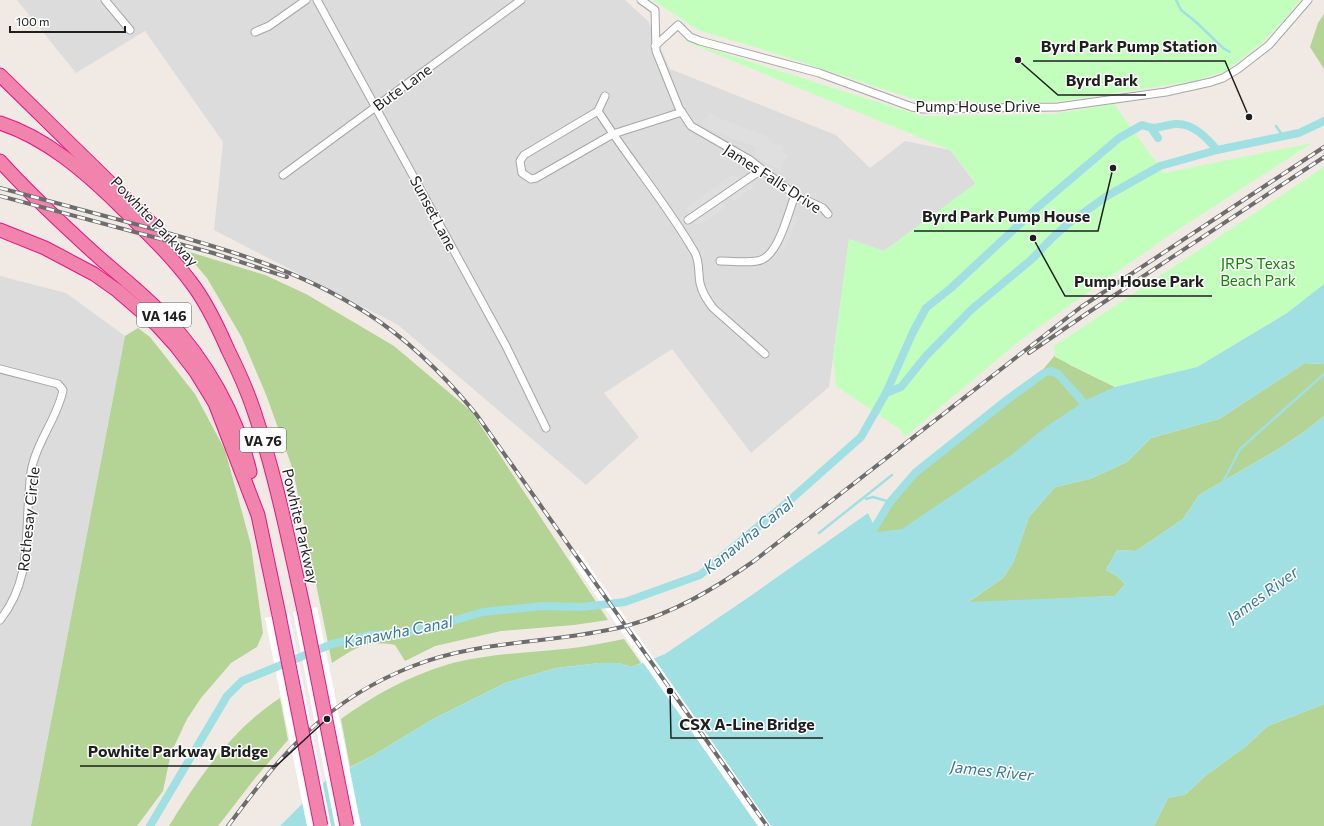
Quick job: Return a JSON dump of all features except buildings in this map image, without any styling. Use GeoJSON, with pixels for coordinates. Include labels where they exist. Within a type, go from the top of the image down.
{"type":"FeatureCollection","features":[{"type":"Feature","properties":{"kind":"highway","name":"VA 146"},"geometry":{"type":"LineString","coordinates":[[0,75],[154,226],[191,282]]}},
{"type":"Feature","properties":{"kind":"highway","name":"Powhite Parkway"},"geometry":{"type":"LineString","coordinates":[[0,123],[15,128],[37,140],[69,161],[98,185],[158,243],[191,282],[220,332],[254,410],[271,464],[304,610],[347,826]]}},
{"type":"Feature","properties":{"kind":"highway","name":"VA 146"},"geometry":{"type":"LineString","coordinates":[[0,161],[93,252],[139,291],[186,341],[224,398],[236,425],[245,449],[258,515]]}},
{"type":"Feature","properties":{"kind":"highway","name":"VA 76"},"geometry":{"type":"LineString","coordinates":[[0,230],[45,248],[94,274],[136,307],[176,346],[196,372],[216,404],[258,515],[321,826]]}},
{"type":"Feature","properties":{"kind":"street"},"geometry":{"type":"LineString","coordinates":[[105,0],[130,30]]}},
{"type":"Feature","properties":{"kind":"street"},"geometry":{"type":"LineString","coordinates":[[255,32],[269,26],[306,0]]}},
{"type":"Feature","properties":{"kind":"street","name":"Sunset Lane"},"geometry":{"type":"LineString","coordinates":[[317,0],[506,346],[546,428]]}},
{"type":"Feature","properties":{"kind":"street","name":"Bute Lane"},"geometry":{"type":"LineString","coordinates":[[284,175],[521,0]]}},
{"type":"Feature","properties":{"kind":"street","name":"James Falls Drive"},"geometry":{"type":"LineString","coordinates":[[641,0],[655,10],[655,46],[682,112],[691,126],[699,132],[738,152],[795,195],[818,205],[828,214]]}},
{"type":"Feature","properties":{"kind":"street","name":"Pump House Drive"},"geometry":{"type":"LineString","coordinates":[[655,46],[678,25],[690,37],[700,42],[819,73],[912,107],[923,109],[1058,107],[1166,92],[1223,78],[1238,69],[1270,45],[1308,0]]}},
{"type":"Feature","properties":{"kind":"street"},"geometry":{"type":"LineString","coordinates":[[605,96],[598,111],[524,155],[520,161],[522,173],[531,179],[536,178],[613,134],[682,112]]}},
{"type":"Feature","properties":{"kind":"street"},"geometry":{"type":"LineString","coordinates":[[598,111],[679,227],[696,255],[700,284],[713,308],[765,354]]}},
{"type":"Feature","properties":{"kind":"street"},"geometry":{"type":"LineString","coordinates":[[688,220],[761,170]]}},
{"type":"Feature","properties":{"kind":"street"},"geometry":{"type":"LineString","coordinates":[[720,261],[757,261],[770,255],[795,195]]}},
{"type":"Feature","properties":{"kind":"street","name":"Rothesay Circle"},"geometry":{"type":"LineString","coordinates":[[0,369],[58,384],[63,390],[60,405],[32,464],[25,565],[19,588],[11,607],[0,620]]}},
{"type":"Feature","properties":{"kind":"shaded area"},"geometry":{"type":"Polygon","coordinates":[[[17,0],[625,0],[648,21],[670,69],[836,135],[870,168],[905,141],[950,150],[976,184],[884,251],[849,240],[829,387],[751,453],[672,349],[604,393],[639,437],[586,485],[398,325],[214,230],[223,142],[145,31],[76,73],[17,0]]]}},
{"type":"Feature","properties":{"kind":"shaded area"},"geometry":{"type":"Polygon","coordinates":[[[710,113],[716,117],[764,135],[774,143],[784,146],[782,153],[788,155],[781,170],[765,163],[754,154],[756,147],[708,129],[702,124],[710,113]]]}},
{"type":"Feature","properties":{"kind":"shaded area"},"geometry":{"type":"Polygon","coordinates":[[[734,174],[738,180],[690,214],[685,208],[734,174]]]}},
{"type":"Feature","properties":{"kind":"shaded area"},"geometry":{"type":"Polygon","coordinates":[[[750,182],[754,187],[734,201],[730,195],[750,182]]]}},
{"type":"Feature","properties":{"kind":"shaded area"},"geometry":{"type":"Polygon","coordinates":[[[722,201],[726,207],[698,226],[694,221],[722,201]]]}},
{"type":"Feature","properties":{"kind":"shaded area"},"geometry":{"type":"Polygon","coordinates":[[[792,215],[798,217],[784,250],[779,248],[792,215]]]}},
{"type":"Feature","properties":{"kind":"shaded area"},"geometry":{"type":"Polygon","coordinates":[[[0,276],[66,293],[125,336],[31,826],[0,826],[0,276]]]}},
{"type":"Feature","properties":{"kind":"green space"},"geometry":{"type":"Polygon","coordinates":[[[653,0],[1300,0],[1284,20],[1262,43],[1226,71],[1195,81],[1055,102],[1002,104],[955,101],[919,101],[698,30],[653,0]]]}},
{"type":"Feature","properties":{"kind":"green space"},"geometry":{"type":"Polygon","coordinates":[[[1324,14],[1324,69],[1310,47],[1318,23],[1324,14]]]}},
{"type":"Feature","properties":{"kind":"green space"},"geometry":{"type":"Polygon","coordinates":[[[679,39],[922,116],[1053,114],[1114,104],[1164,173],[1312,143],[1167,237],[1022,339],[905,437],[901,430],[836,386],[833,357],[849,239],[884,251],[976,183],[950,150],[679,39]]]}},
{"type":"Feature","properties":{"kind":"green space","name":"JRPS Texas Beach Park"},"geometry":{"type":"Polygon","coordinates":[[[1324,167],[1324,284],[1287,313],[1193,369],[1115,387],[1055,357],[1054,346],[1324,167]]]}},
{"type":"Feature","properties":{"kind":"green space"},"geometry":{"type":"Polygon","coordinates":[[[183,250],[265,275],[306,294],[394,346],[471,411],[608,620],[574,625],[501,631],[435,646],[405,661],[395,645],[376,644],[361,646],[332,663],[293,470],[267,397],[242,338],[207,278],[183,250]]]}},
{"type":"Feature","properties":{"kind":"green space"},"geometry":{"type":"Polygon","coordinates":[[[138,328],[150,337],[195,394],[225,450],[251,545],[263,633],[257,647],[231,663],[201,698],[187,719],[171,753],[163,791],[137,826],[31,826],[125,336],[138,328]]]}},
{"type":"Feature","properties":{"kind":"green space"},"geometry":{"type":"Polygon","coordinates":[[[1056,354],[1070,365],[1115,387],[1098,405],[921,525],[864,544],[896,494],[917,470],[1035,379],[1056,354]]]}},
{"type":"Feature","properties":{"kind":"green space"},"geometry":{"type":"Polygon","coordinates":[[[1305,363],[1324,363],[1324,416],[1304,432],[1275,451],[1199,495],[1183,519],[1136,551],[1117,550],[1106,570],[1117,576],[1125,584],[1115,596],[967,603],[1003,578],[1013,563],[1029,517],[1055,487],[1090,479],[1127,462],[1151,438],[1219,419],[1305,363]]]}},
{"type":"Feature","properties":{"kind":"green space"},"geometry":{"type":"Polygon","coordinates":[[[624,639],[641,663],[632,667],[618,663],[600,663],[556,668],[505,683],[433,719],[372,756],[350,767],[341,719],[366,702],[404,681],[446,665],[475,658],[572,648],[624,639]]]}},
{"type":"Feature","properties":{"kind":"green space"},"geometry":{"type":"Polygon","coordinates":[[[280,698],[288,740],[256,777],[218,826],[169,826],[204,772],[217,756],[246,725],[280,698]]]}},
{"type":"Feature","properties":{"kind":"green space"},"geometry":{"type":"Polygon","coordinates":[[[1324,704],[1324,826],[1154,826],[1168,798],[1186,794],[1205,776],[1245,747],[1268,726],[1324,704]]]}},
{"type":"Feature","properties":{"kind":"water","name":"James River"},"geometry":{"type":"Polygon","coordinates":[[[1324,284],[1324,363],[1305,363],[1219,419],[1151,438],[1127,462],[1090,479],[1055,487],[1029,517],[1013,563],[1003,578],[968,602],[1115,596],[1125,584],[1117,576],[1106,570],[1117,550],[1136,551],[1183,519],[1199,495],[1275,451],[1304,432],[1324,416],[1324,704],[1268,726],[1245,747],[1205,776],[1186,794],[1168,798],[1154,826],[280,826],[326,780],[372,756],[433,719],[505,683],[556,668],[600,663],[618,663],[632,667],[665,654],[868,513],[877,532],[902,529],[1010,456],[1047,426],[1088,399],[1115,387],[1197,367],[1287,313],[1324,284]]]}},
{"type":"Feature","properties":{"kind":"pier"},"geometry":{"type":"Polygon","coordinates":[[[578,550],[771,826],[758,826],[569,557],[578,550]]]}},
{"type":"Feature","properties":{"kind":"pier"},"geometry":{"type":"Polygon","coordinates":[[[317,607],[361,826],[335,826],[293,612],[317,607]]]}},
{"type":"Feature","properties":{"kind":"pier"},"geometry":{"type":"Polygon","coordinates":[[[289,613],[331,826],[307,826],[265,618],[289,613]]]}},
{"type":"Feature","properties":{"kind":"waterway"},"geometry":{"type":"LineString","coordinates":[[1176,0],[1181,10],[1223,48],[1230,52]]}},
{"type":"Feature","properties":{"kind":"waterway","name":"Kanawha Canal"},"geometry":{"type":"LineString","coordinates":[[150,826],[227,696],[242,681],[332,644],[370,635],[398,634],[435,626],[483,612],[543,606],[582,607],[625,602],[700,575],[789,501],[861,437],[886,393],[913,332],[926,308],[951,288],[1038,207],[1119,138],[1142,125],[1155,128],[1182,124],[1199,132],[1217,150],[1299,133],[1324,121]]}},
{"type":"Feature","properties":{"kind":"waterway"},"geometry":{"type":"LineString","coordinates":[[1276,126],[1283,136]]}},
{"type":"Feature","properties":{"kind":"waterway","name":"Kanawha Canal"},"geometry":{"type":"LineString","coordinates":[[1152,129],[1158,138]]}},
{"type":"Feature","properties":{"kind":"waterway"},"geometry":{"type":"LineString","coordinates":[[886,393],[901,387],[926,356],[972,309],[1032,259],[1069,223],[1107,196],[1160,166],[1217,150]]}},
{"type":"Feature","properties":{"kind":"waterway"},"geometry":{"type":"LineString","coordinates":[[869,537],[890,502],[915,473],[1008,399],[1044,373],[1051,371],[1058,374],[1090,410]]}},
{"type":"Feature","properties":{"kind":"waterway"},"geometry":{"type":"LineString","coordinates":[[1223,482],[1240,449],[1324,374]]}},
{"type":"Feature","properties":{"kind":"waterway"},"geometry":{"type":"LineString","coordinates":[[819,533],[892,475]]}},
{"type":"Feature","properties":{"kind":"waterway"},"geometry":{"type":"LineString","coordinates":[[866,499],[873,497],[890,502]]}},
{"type":"Feature","properties":{"kind":"railway"},"geometry":{"type":"LineString","coordinates":[[228,826],[267,775],[308,731],[330,712],[355,695],[382,680],[413,666],[439,657],[465,651],[600,632],[644,621],[677,607],[724,581],[754,561],[1081,307],[1324,147]]}},
{"type":"Feature","properties":{"kind":"railway"},"geometry":{"type":"LineString","coordinates":[[1029,353],[1324,157]]}},
{"type":"Feature","properties":{"kind":"railway"},"geometry":{"type":"LineString","coordinates":[[0,188],[203,243],[259,261],[339,297],[365,312],[411,346],[451,385],[476,414],[767,826]]}},
{"type":"Feature","properties":{"kind":"railway"},"geometry":{"type":"LineString","coordinates":[[0,196],[213,253],[287,277]]}},
{"type":"Feature","properties":{"kind":"place","name":"Byrd Park"},"geometry":{"type":"Point","coordinates":[1018,60]}},
{"type":"Feature","properties":{"kind":"place","name":"Byrd Park Pump Station"},"geometry":{"type":"Point","coordinates":[1249,117]}},
{"type":"Feature","properties":{"kind":"place","name":"Byrd Park Pump House"},"geometry":{"type":"Point","coordinates":[1113,168]}},
{"type":"Feature","properties":{"kind":"place","name":"Pump House Park"},"geometry":{"type":"Point","coordinates":[1033,238]}},
{"type":"Feature","properties":{"kind":"place","name":"CSX A-Line Bridge"},"geometry":{"type":"Point","coordinates":[670,691]}},
{"type":"Feature","properties":{"kind":"place","name":"Powhite Parkway Bridge"},"geometry":{"type":"Point","coordinates":[327,719]}}]}
